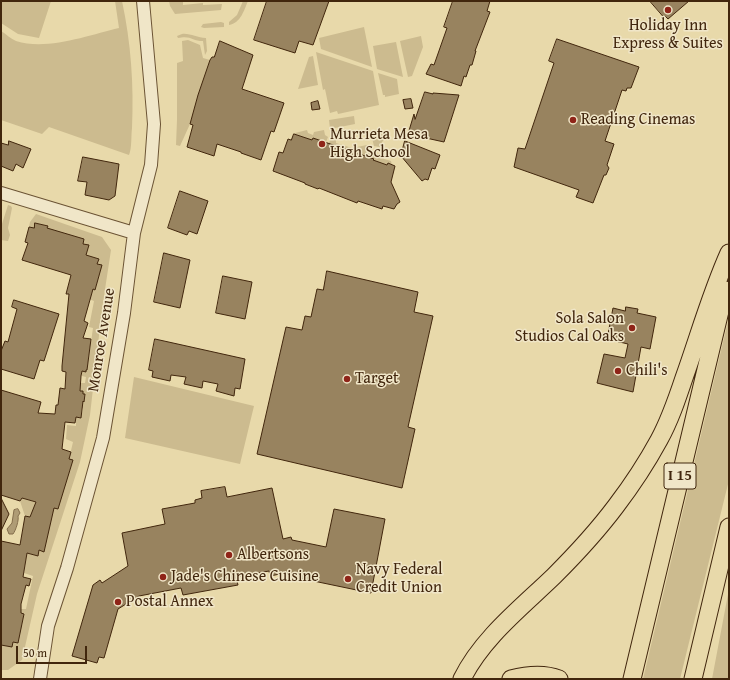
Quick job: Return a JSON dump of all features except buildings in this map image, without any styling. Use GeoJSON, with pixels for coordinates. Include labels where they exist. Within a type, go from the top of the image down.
{"type":"FeatureCollection","features":[{"type":"Feature","properties":{"kind":"highway"},"geometry":{"type":"LineString","coordinates":[[462,679],[468,666],[494,634],[555,575],[602,523],[617,505],[646,461],[659,440],[674,407],[719,276],[729,253]]}},
{"type":"Feature","properties":{"kind":"highway","name":"I 15"},"geometry":{"type":"LineString","coordinates":[[632,679],[729,272]]}},
{"type":"Feature","properties":{"kind":"highway"},"geometry":{"type":"LineString","coordinates":[[693,679],[729,527]]}},
{"type":"Feature","properties":{"kind":"highway"},"geometry":{"type":"LineString","coordinates":[[696,679],[704,634]]}},
{"type":"Feature","properties":{"kind":"highway"},"geometry":{"type":"LineString","coordinates":[[511,679],[521,676],[538,675],[559,679]]}},
{"type":"Feature","properties":{"kind":"street","name":"Monroe Avenue"},"geometry":{"type":"LineString","coordinates":[[40,679],[48,626],[67,568],[103,438],[124,313],[134,233],[152,164],[154,124],[143,1]]}},
{"type":"Feature","properties":{"kind":"street"},"geometry":{"type":"LineString","coordinates":[[1,193],[134,233]]}},
{"type":"Feature","properties":{"kind":"shaded area"},"geometry":{"type":"Polygon","coordinates":[[[1,1],[51,1],[39,38],[18,34],[1,23],[1,1]]]}},
{"type":"Feature","properties":{"kind":"shaded area"},"geometry":{"type":"Polygon","coordinates":[[[115,1],[122,1],[128,33],[131,64],[133,112],[129,155],[49,127],[42,134],[1,120],[1,31],[16,41],[28,44],[41,44],[68,41],[119,28],[115,1]]]}},
{"type":"Feature","properties":{"kind":"shaded area"},"geometry":{"type":"Polygon","coordinates":[[[169,1],[183,1],[183,5],[203,3],[203,5],[222,4],[221,10],[175,14],[169,1]]]}},
{"type":"Feature","properties":{"kind":"shaded area"},"geometry":{"type":"Polygon","coordinates":[[[243,1],[248,1],[242,16],[236,22],[229,25],[229,22],[237,15],[243,1]]]}},
{"type":"Feature","properties":{"kind":"shaded area"},"geometry":{"type":"Polygon","coordinates":[[[224,23],[224,27],[201,27],[203,24],[224,23]]]}},
{"type":"Feature","properties":{"kind":"shaded area"},"geometry":{"type":"Polygon","coordinates":[[[364,27],[372,67],[321,49],[319,38],[364,27]]]}},
{"type":"Feature","properties":{"kind":"shaded area"},"geometry":{"type":"Polygon","coordinates":[[[182,34],[206,38],[207,51],[205,55],[203,41],[186,37],[178,38],[177,36],[182,34]]]}},
{"type":"Feature","properties":{"kind":"shaded area"},"geometry":{"type":"Polygon","coordinates":[[[421,36],[423,47],[412,76],[408,77],[400,41],[421,36]]]}},
{"type":"Feature","properties":{"kind":"shaded area"},"geometry":{"type":"Polygon","coordinates":[[[188,40],[200,45],[203,58],[210,60],[190,124],[180,146],[176,145],[177,63],[183,61],[182,41],[188,40]]]}},
{"type":"Feature","properties":{"kind":"shaded area"},"geometry":{"type":"Polygon","coordinates":[[[396,42],[403,77],[377,69],[373,46],[396,42]]]}},
{"type":"Feature","properties":{"kind":"shaded area"},"geometry":{"type":"Polygon","coordinates":[[[316,52],[373,71],[379,105],[338,114],[337,111],[330,113],[325,89],[323,90],[316,52]]]}},
{"type":"Feature","properties":{"kind":"shaded area"},"geometry":{"type":"Polygon","coordinates":[[[313,56],[318,85],[298,89],[309,57],[313,56]]]}},
{"type":"Feature","properties":{"kind":"shaded area"},"geometry":{"type":"Polygon","coordinates":[[[378,73],[397,79],[399,94],[385,97],[385,95],[383,95],[378,73]]]}},
{"type":"Feature","properties":{"kind":"shaded area"},"geometry":{"type":"Polygon","coordinates":[[[354,116],[355,124],[330,129],[329,120],[354,116]]]}},
{"type":"Feature","properties":{"kind":"shaded area"},"geometry":{"type":"Polygon","coordinates":[[[307,130],[308,133],[313,135],[314,132],[324,130],[325,135],[328,137],[326,142],[313,138],[311,141],[294,134],[307,130]]]}},
{"type":"Feature","properties":{"kind":"shaded area"},"geometry":{"type":"Polygon","coordinates":[[[385,131],[386,138],[380,147],[374,146],[371,134],[385,131]]]}},
{"type":"Feature","properties":{"kind":"shaded area"},"geometry":{"type":"Polygon","coordinates":[[[331,138],[336,140],[336,143],[352,148],[367,145],[368,151],[381,155],[384,159],[391,161],[392,165],[372,163],[373,159],[329,143],[331,138]]]}},
{"type":"Feature","properties":{"kind":"shaded area"},"geometry":{"type":"Polygon","coordinates":[[[8,205],[12,208],[8,228],[10,235],[8,241],[1,240],[1,227],[8,205]]]}},
{"type":"Feature","properties":{"kind":"shaded area"},"geometry":{"type":"Polygon","coordinates":[[[36,214],[102,237],[111,250],[102,309],[90,415],[80,462],[37,594],[22,660],[8,670],[1,670],[1,645],[12,647],[13,642],[18,643],[20,631],[16,624],[22,625],[24,614],[21,613],[21,609],[26,609],[33,576],[24,573],[27,553],[37,556],[39,550],[44,552],[47,515],[32,512],[30,517],[25,516],[20,501],[22,498],[58,509],[61,498],[64,469],[70,471],[73,460],[69,459],[73,442],[66,439],[67,425],[76,426],[76,417],[81,418],[83,408],[75,408],[76,401],[84,401],[85,395],[83,394],[83,391],[80,391],[81,383],[85,383],[86,377],[82,376],[82,371],[85,372],[87,370],[93,328],[89,327],[94,301],[86,298],[92,293],[93,289],[95,290],[102,265],[97,264],[99,259],[86,255],[89,246],[83,244],[84,239],[73,236],[46,233],[48,226],[36,223],[34,229],[29,227],[30,222],[36,214]]]}},
{"type":"Feature","properties":{"kind":"shaded area"},"geometry":{"type":"Polygon","coordinates":[[[729,317],[729,480],[680,679],[643,679],[729,317]]]}},
{"type":"Feature","properties":{"kind":"shaded area"},"geometry":{"type":"Polygon","coordinates":[[[134,377],[254,406],[240,464],[125,438],[134,377]]]}},
{"type":"Feature","properties":{"kind":"shaded area"},"geometry":{"type":"Polygon","coordinates":[[[18,509],[20,513],[16,528],[13,534],[9,534],[7,529],[12,523],[14,510],[18,509]]]}},
{"type":"Feature","properties":{"kind":"shaded area"},"geometry":{"type":"Polygon","coordinates":[[[729,589],[729,679],[712,679],[729,589]]]}},
{"type":"Feature","properties":{"kind":"place","name":"Holiday Inn Express & Suites"},"geometry":{"type":"Point","coordinates":[668,10]}},
{"type":"Feature","properties":{"kind":"place","name":"Reading Cinemas"},"geometry":{"type":"Point","coordinates":[573,120]}},
{"type":"Feature","properties":{"kind":"place","name":"Murrieta Mesa High School"},"geometry":{"type":"Point","coordinates":[322,144]}},
{"type":"Feature","properties":{"kind":"place","name":"Sola Salon Studios Cal Oaks"},"geometry":{"type":"Point","coordinates":[632,328]}},
{"type":"Feature","properties":{"kind":"place","name":"Chili's"},"geometry":{"type":"Point","coordinates":[618,371]}},
{"type":"Feature","properties":{"kind":"place","name":"Target"},"geometry":{"type":"Point","coordinates":[347,379]}},
{"type":"Feature","properties":{"kind":"place","name":"Albertsons"},"geometry":{"type":"Point","coordinates":[229,555]}},
{"type":"Feature","properties":{"kind":"place","name":"Jade's Chinese Cuisine"},"geometry":{"type":"Point","coordinates":[163,577]}},
{"type":"Feature","properties":{"kind":"place","name":"Navy Federal Credit Union"},"geometry":{"type":"Point","coordinates":[348,579]}},
{"type":"Feature","properties":{"kind":"place","name":"Postal Annex"},"geometry":{"type":"Point","coordinates":[118,602]}}]}
